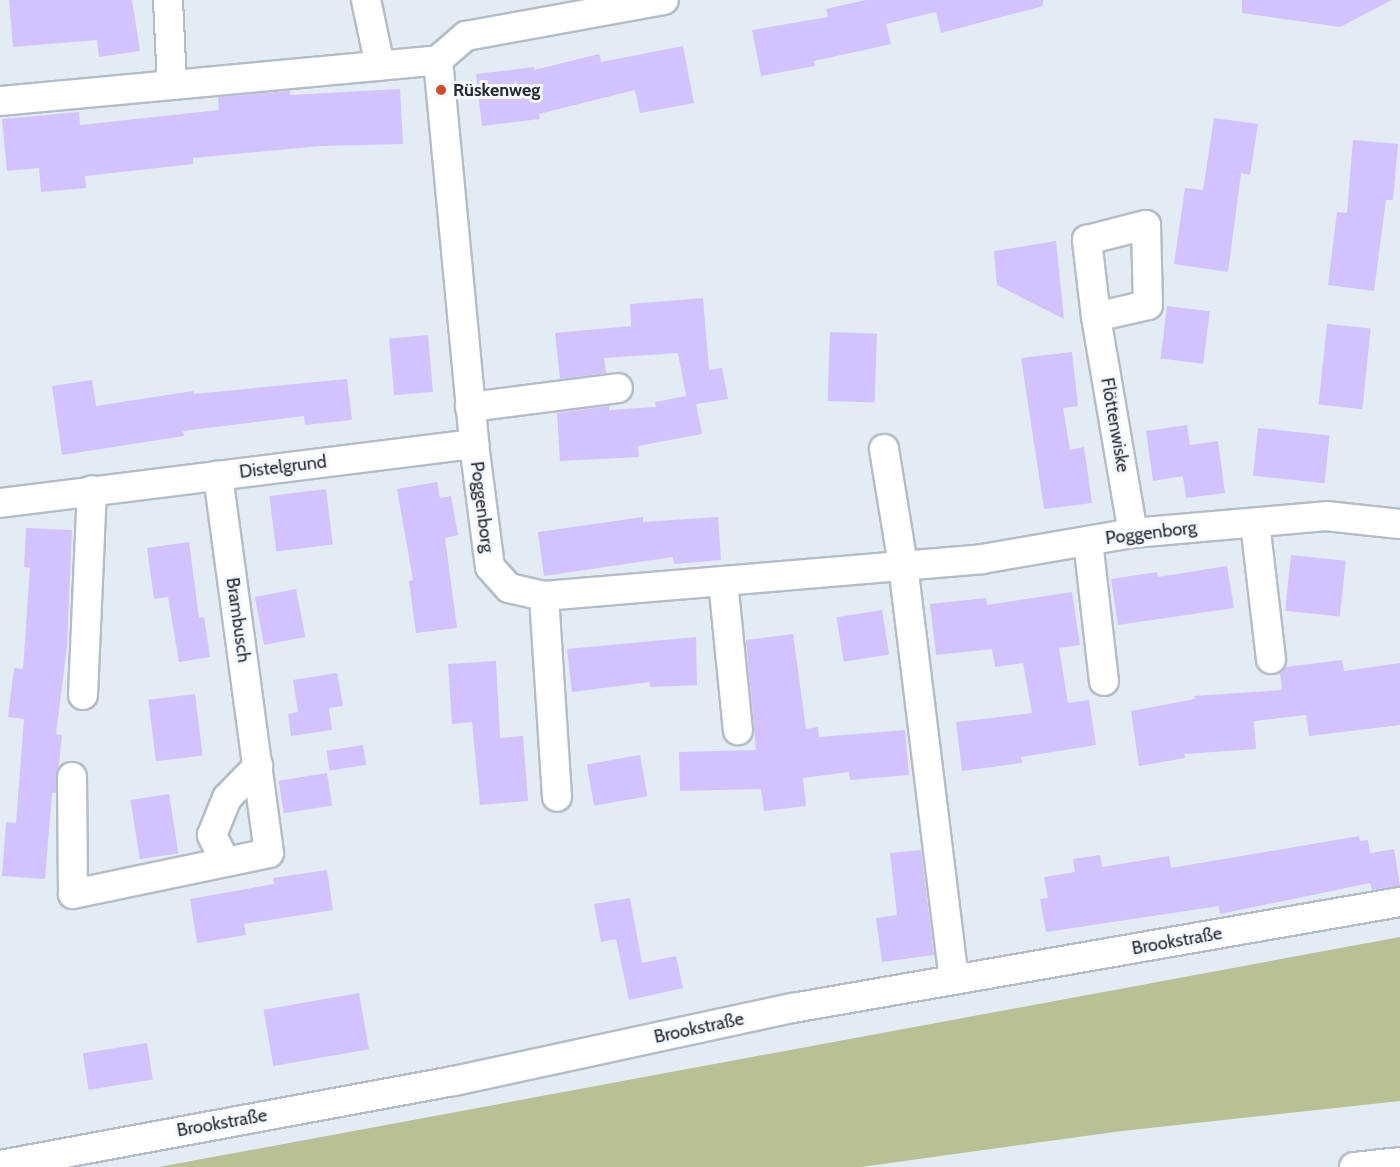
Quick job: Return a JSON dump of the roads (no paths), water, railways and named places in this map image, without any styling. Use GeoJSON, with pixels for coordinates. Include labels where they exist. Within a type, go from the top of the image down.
{"type":"FeatureCollection","features":[{"type":"Feature","properties":{"kind":"street"},"geometry":{"type":"LineString","coordinates":[[168,0],[172,85]]}},
{"type":"Feature","properties":{"kind":"street"},"geometry":{"type":"LineString","coordinates":[[366,0],[380,66]]}},
{"type":"Feature","properties":{"kind":"street"},"geometry":{"type":"LineString","coordinates":[[0,101],[438,60],[466,36],[576,6],[664,0]]}},
{"type":"Feature","properties":{"kind":"street","name":"Poggenborg"},"geometry":{"type":"LineString","coordinates":[[438,60],[470,407],[490,567],[509,588],[544,596],[903,566],[982,559],[1133,533],[1326,516],[1400,524]]}},
{"type":"Feature","properties":{"kind":"street","name":"Flöttenwiske"},"geometry":{"type":"LineString","coordinates":[[1096,317],[1133,533]]}},
{"type":"Feature","properties":{"kind":"street"},"geometry":{"type":"LineString","coordinates":[[470,407],[618,388]]}},
{"type":"Feature","properties":{"kind":"street","name":"Distelgrund"},"geometry":{"type":"LineString","coordinates":[[0,503],[474,444]]}},
{"type":"Feature","properties":{"kind":"street"},"geometry":{"type":"LineString","coordinates":[[884,449],[903,566],[954,980]]}},
{"type":"Feature","properties":{"kind":"street","name":"Brambusch"},"geometry":{"type":"LineString","coordinates":[[72,777],[73,894],[269,853],[218,475]]}},
{"type":"Feature","properties":{"kind":"street"},"geometry":{"type":"LineString","coordinates":[[83,695],[92,490]]}},
{"type":"Feature","properties":{"kind":"street"},"geometry":{"type":"LineString","coordinates":[[1255,523],[1271,659]]}},
{"type":"Feature","properties":{"kind":"street"},"geometry":{"type":"LineString","coordinates":[[1088,541],[1104,681]]}},
{"type":"Feature","properties":{"kind":"street"},"geometry":{"type":"LineString","coordinates":[[723,581],[738,730]]}},
{"type":"Feature","properties":{"kind":"street"},"geometry":{"type":"LineString","coordinates":[[544,596],[557,797]]}},
{"type":"Feature","properties":{"kind":"street"},"geometry":{"type":"LineString","coordinates":[[225,861],[212,834],[226,798],[258,766]]}},
{"type":"Feature","properties":{"kind":"street","name":"Brookstraße"},"geometry":{"type":"LineString","coordinates":[[0,1165],[454,1081],[793,1008],[1400,902]]}},
{"type":"Feature","properties":{"kind":"street"},"geometry":{"type":"LineString","coordinates":[[1354,1167],[1400,1162]]}},
{"type":"Feature","properties":{"kind":"place","name":"Rüskenweg"},"geometry":{"type":"Point","coordinates":[441,90]}}]}
